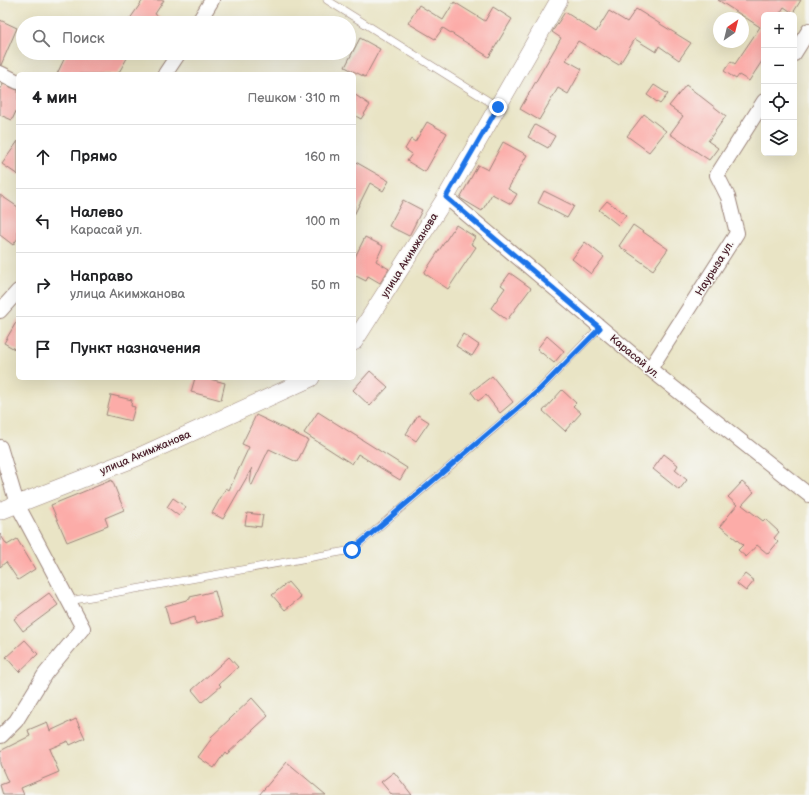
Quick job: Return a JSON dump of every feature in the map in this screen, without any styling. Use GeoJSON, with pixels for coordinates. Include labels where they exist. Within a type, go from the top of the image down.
{"type":"FeatureCollection","features":[{"type":"Feature","properties":{"kind":"street"},"geometry":{"type":"LineString","coordinates":[[202,16],[212,0]]}},
{"type":"Feature","properties":{"kind":"street","name":"улица Акимжанова"},"geometry":{"type":"LineString","coordinates":[[356,339],[446,197],[559,0]]}},
{"type":"Feature","properties":{"kind":"street"},"geometry":{"type":"LineString","coordinates":[[797,49],[809,30]]}},
{"type":"Feature","properties":{"kind":"street"},"geometry":{"type":"LineString","coordinates":[[166,72],[174,60]]}},
{"type":"Feature","properties":{"kind":"street"},"geometry":{"type":"LineString","coordinates":[[0,73],[16,81]]}},
{"type":"Feature","properties":{"kind":"street","name":"Наурыза ул."},"geometry":{"type":"LineString","coordinates":[[650,369],[737,233],[728,197],[717,175],[761,106]]}},
{"type":"Feature","properties":{"kind":"street","name":"Карасай ул."},"geometry":{"type":"LineString","coordinates":[[446,197],[600,328],[809,495]]}},
{"type":"Feature","properties":{"kind":"street"},"geometry":{"type":"LineString","coordinates":[[0,311],[16,293]]}},
{"type":"Feature","properties":{"kind":"street","name":"улица Акимжанова"},"geometry":{"type":"LineString","coordinates":[[0,511],[138,457],[307,380]]}},
{"type":"Feature","properties":{"kind":"street"},"geometry":{"type":"LineString","coordinates":[[0,447],[17,504],[83,628],[45,674],[16,721],[1,736]]}},
{"type":"Feature","properties":{"kind":"lane"},"geometry":{"type":"LineString","coordinates":[[328,0],[353,16]]}},
{"type":"Feature","properties":{"kind":"lane"},"geometry":{"type":"LineString","coordinates":[[356,18],[498,107]]}},
{"type":"Feature","properties":{"kind":"lane"},"geometry":{"type":"LineString","coordinates":[[69,601],[352,550],[538,391],[600,328]]}},
{"type":"Feature","properties":{"kind":"building"},"geometry":{"type":"Polygon","coordinates":[[[143,0],[164,0],[155,14],[158,16],[132,16],[143,0]]]}},
{"type":"Feature","properties":{"kind":"building"},"geometry":{"type":"Polygon","coordinates":[[[718,0],[801,0],[794,12],[784,7],[781,12],[761,12],[761,63],[749,81],[739,75],[736,79],[724,71],[731,61],[735,64],[746,48],[749,48],[749,43],[760,27],[749,20],[749,12],[737,12],[718,0]]]}},
{"type":"Feature","properties":{"kind":"building"},"geometry":{"type":"Polygon","coordinates":[[[454,2],[485,21],[493,7],[512,19],[489,57],[443,28],[435,39],[408,23],[419,5],[443,20],[454,2]]]}},
{"type":"Feature","properties":{"kind":"building"},"geometry":{"type":"Polygon","coordinates":[[[636,9],[691,43],[679,60],[659,46],[656,52],[635,39],[619,65],[578,41],[566,60],[582,69],[568,94],[558,88],[539,120],[520,109],[561,38],[552,32],[565,12],[596,32],[609,11],[627,22],[636,9]]]}},
{"type":"Feature","properties":{"kind":"building"},"geometry":{"type":"Polygon","coordinates":[[[0,20],[16,28],[16,30],[0,65],[0,20]]]}},
{"type":"Feature","properties":{"kind":"building"},"geometry":{"type":"Polygon","coordinates":[[[360,38],[380,49],[365,77],[345,67],[349,60],[356,60],[356,46],[360,38]]]}},
{"type":"Feature","properties":{"kind":"building"},"geometry":{"type":"Polygon","coordinates":[[[64,60],[126,60],[119,72],[58,72],[64,60]]]}},
{"type":"Feature","properties":{"kind":"building"},"geometry":{"type":"Polygon","coordinates":[[[3,84],[16,89],[16,111],[12,120],[0,115],[0,91],[3,84]]]}},
{"type":"Feature","properties":{"kind":"building"},"geometry":{"type":"Polygon","coordinates":[[[654,85],[668,94],[660,104],[647,95],[654,85]]]}},
{"type":"Feature","properties":{"kind":"building"},"geometry":{"type":"Polygon","coordinates":[[[686,85],[726,116],[708,141],[718,148],[709,160],[670,134],[683,116],[669,106],[686,85]]]}},
{"type":"Feature","properties":{"kind":"building"},"geometry":{"type":"Polygon","coordinates":[[[356,95],[370,105],[361,119],[356,116],[356,95]]]}},
{"type":"Feature","properties":{"kind":"building"},"geometry":{"type":"Polygon","coordinates":[[[644,114],[666,131],[649,152],[627,136],[644,114]]]}},
{"type":"Feature","properties":{"kind":"building"},"geometry":{"type":"Polygon","coordinates":[[[427,122],[447,133],[425,172],[407,161],[412,154],[405,149],[411,139],[415,142],[427,122]]]}},
{"type":"Feature","properties":{"kind":"building"},"geometry":{"type":"Polygon","coordinates":[[[535,125],[555,136],[548,148],[528,137],[535,125]]]}},
{"type":"Feature","properties":{"kind":"building"},"geometry":{"type":"Polygon","coordinates":[[[503,142],[527,155],[508,189],[517,194],[511,204],[492,194],[482,211],[460,198],[478,165],[488,170],[503,142]]]}},
{"type":"Feature","properties":{"kind":"building"},"geometry":{"type":"Polygon","coordinates":[[[16,144],[16,174],[2,164],[16,144]]]}},
{"type":"Feature","properties":{"kind":"building"},"geometry":{"type":"Polygon","coordinates":[[[356,162],[389,181],[383,191],[370,183],[356,211],[356,162]]]}},
{"type":"Feature","properties":{"kind":"building"},"geometry":{"type":"Polygon","coordinates":[[[544,191],[574,206],[567,218],[538,203],[544,191]]]}},
{"type":"Feature","properties":{"kind":"building"},"geometry":{"type":"Polygon","coordinates":[[[0,195],[16,206],[16,241],[13,245],[0,235],[0,195]]]}},
{"type":"Feature","properties":{"kind":"building"},"geometry":{"type":"Polygon","coordinates":[[[403,200],[422,210],[409,236],[389,226],[403,200]]]}},
{"type":"Feature","properties":{"kind":"building"},"geometry":{"type":"Polygon","coordinates":[[[607,201],[626,215],[618,225],[599,210],[607,201]]]}},
{"type":"Feature","properties":{"kind":"building"},"geometry":{"type":"Polygon","coordinates":[[[456,225],[475,237],[471,244],[476,247],[448,289],[424,273],[456,225]]]}},
{"type":"Feature","properties":{"kind":"building"},"geometry":{"type":"Polygon","coordinates":[[[633,225],[668,249],[653,270],[619,246],[633,225]]]}},
{"type":"Feature","properties":{"kind":"building"},"geometry":{"type":"Polygon","coordinates":[[[365,237],[383,246],[376,261],[389,269],[380,283],[368,276],[366,281],[356,276],[356,255],[365,237]]]}},
{"type":"Feature","properties":{"kind":"building"},"geometry":{"type":"Polygon","coordinates":[[[585,242],[604,257],[591,274],[572,259],[585,242]]]}},
{"type":"Feature","properties":{"kind":"building"},"geometry":{"type":"Polygon","coordinates":[[[510,273],[531,288],[507,320],[491,308],[505,288],[501,285],[510,273]]]}},
{"type":"Feature","properties":{"kind":"building"},"geometry":{"type":"Polygon","coordinates":[[[16,322],[16,350],[4,343],[16,322]]]}},
{"type":"Feature","properties":{"kind":"building"},"geometry":{"type":"Polygon","coordinates":[[[463,334],[479,345],[472,356],[456,346],[463,334]]]}},
{"type":"Feature","properties":{"kind":"building"},"geometry":{"type":"Polygon","coordinates":[[[547,336],[564,351],[554,363],[537,349],[547,336]]]}},
{"type":"Feature","properties":{"kind":"building"},"geometry":{"type":"Polygon","coordinates":[[[370,371],[388,387],[370,406],[353,390],[370,371]]]}},
{"type":"Feature","properties":{"kind":"building"},"geometry":{"type":"Polygon","coordinates":[[[492,376],[513,402],[500,413],[486,395],[478,401],[471,392],[492,376]]]}},
{"type":"Feature","properties":{"kind":"building"},"geometry":{"type":"Polygon","coordinates":[[[194,380],[214,380],[225,383],[221,400],[191,392],[194,380]]]}},
{"type":"Feature","properties":{"kind":"building"},"geometry":{"type":"Polygon","coordinates":[[[562,390],[576,403],[573,406],[581,413],[565,431],[543,411],[562,390]]]}},
{"type":"Feature","properties":{"kind":"building"},"geometry":{"type":"Polygon","coordinates":[[[111,395],[132,400],[131,406],[135,407],[131,421],[106,415],[111,395]]]}},
{"type":"Feature","properties":{"kind":"building"},"geometry":{"type":"Polygon","coordinates":[[[318,412],[407,468],[400,480],[358,454],[352,464],[304,433],[318,412]]]}},
{"type":"Feature","properties":{"kind":"building"},"geometry":{"type":"Polygon","coordinates":[[[256,415],[308,440],[297,462],[269,449],[252,485],[250,484],[252,468],[223,519],[212,513],[226,488],[229,490],[249,447],[242,444],[256,415]]]}},
{"type":"Feature","properties":{"kind":"building"},"geometry":{"type":"Polygon","coordinates":[[[418,415],[429,422],[416,441],[406,434],[418,415]]]}},
{"type":"Feature","properties":{"kind":"building"},"geometry":{"type":"Polygon","coordinates":[[[664,454],[678,465],[675,470],[687,480],[679,490],[653,469],[664,454]]]}},
{"type":"Feature","properties":{"kind":"building"},"geometry":{"type":"Polygon","coordinates":[[[112,480],[124,510],[105,518],[108,526],[67,542],[51,505],[112,480]]]}},
{"type":"Feature","properties":{"kind":"building"},"geometry":{"type":"Polygon","coordinates":[[[742,482],[754,492],[742,505],[763,521],[765,519],[779,532],[774,538],[778,542],[768,554],[757,545],[746,557],[738,550],[743,545],[720,526],[737,505],[728,497],[742,482]]]}},
{"type":"Feature","properties":{"kind":"building"},"geometry":{"type":"Polygon","coordinates":[[[173,498],[186,507],[179,516],[167,507],[173,498]]]}},
{"type":"Feature","properties":{"kind":"building"},"geometry":{"type":"Polygon","coordinates":[[[247,513],[263,515],[261,527],[245,525],[247,513]]]}},
{"type":"Feature","properties":{"kind":"building"},"geometry":{"type":"Polygon","coordinates":[[[0,534],[7,545],[17,539],[35,569],[18,580],[6,562],[0,567],[0,534]]]}},
{"type":"Feature","properties":{"kind":"building"},"geometry":{"type":"Polygon","coordinates":[[[745,574],[754,581],[746,591],[737,584],[745,574]]]}},
{"type":"Feature","properties":{"kind":"building"},"geometry":{"type":"Polygon","coordinates":[[[288,582],[301,597],[285,610],[272,595],[288,582]]]}},
{"type":"Feature","properties":{"kind":"building"},"geometry":{"type":"Polygon","coordinates":[[[215,591],[222,617],[196,624],[195,617],[170,625],[165,606],[190,599],[190,597],[215,591]]]}},
{"type":"Feature","properties":{"kind":"building"},"geometry":{"type":"Polygon","coordinates":[[[49,593],[58,605],[23,631],[14,619],[49,593]]]}},
{"type":"Feature","properties":{"kind":"building"},"geometry":{"type":"Polygon","coordinates":[[[25,640],[38,654],[19,672],[6,657],[25,640]]]}},
{"type":"Feature","properties":{"kind":"building"},"geometry":{"type":"Polygon","coordinates":[[[229,657],[238,667],[219,684],[221,686],[202,702],[192,690],[229,657]]]}},
{"type":"Feature","properties":{"kind":"building"},"geometry":{"type":"Polygon","coordinates":[[[252,698],[268,716],[227,754],[225,752],[214,768],[198,757],[212,738],[211,737],[252,698]]]}},
{"type":"Feature","properties":{"kind":"building"},"geometry":{"type":"Polygon","coordinates":[[[76,719],[85,738],[70,745],[68,741],[49,749],[59,772],[21,788],[24,795],[3,795],[0,785],[8,782],[0,764],[0,751],[30,736],[28,730],[47,722],[50,731],[76,719]]]}},
{"type":"Feature","properties":{"kind":"building"},"geometry":{"type":"Polygon","coordinates":[[[287,762],[326,795],[259,795],[287,762]]]}},
{"type":"Feature","properties":{"kind":"building"},"geometry":{"type":"Polygon","coordinates":[[[394,772],[412,795],[392,795],[381,782],[394,772]]]}},
{"type":"Feature","properties":{"kind":"route"},"geometry":{"type":"LineString","coordinates":[[352,550],[538,391],[600,328],[446,197],[498,107]]}}]}
